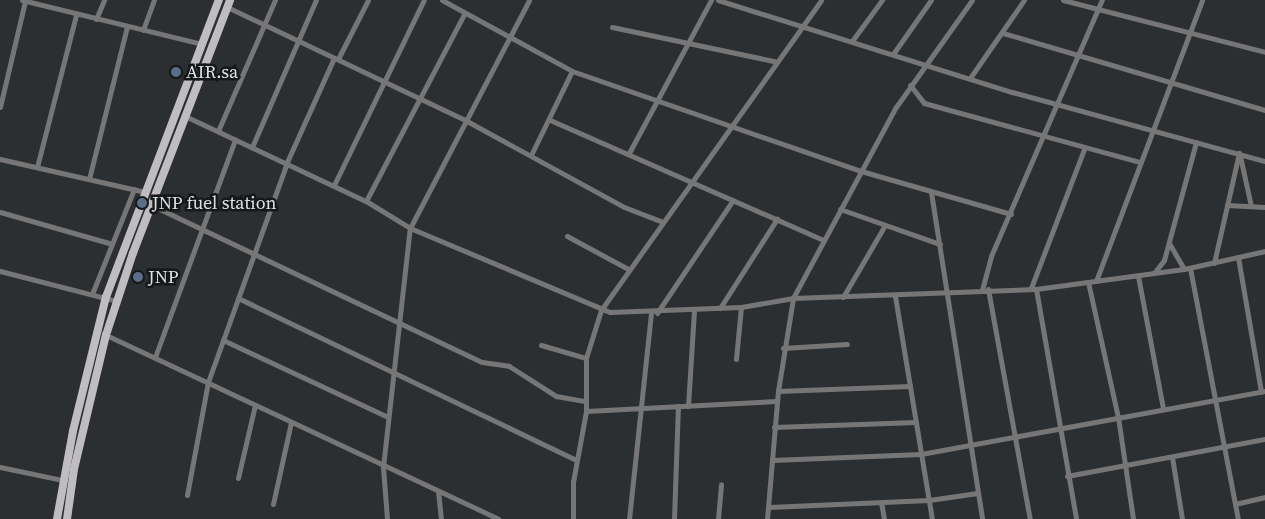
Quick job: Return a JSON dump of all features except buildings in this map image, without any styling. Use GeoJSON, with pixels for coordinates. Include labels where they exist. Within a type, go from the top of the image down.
{"type":"FeatureCollection","features":[{"type":"Feature","properties":{"kind":"main road"},"geometry":{"type":"LineString","coordinates":[[57,519],[62,480],[106,297],[144,192],[219,0]]}},
{"type":"Feature","properties":{"kind":"main road"},"geometry":{"type":"LineString","coordinates":[[67,519],[74,469],[106,335],[151,205],[228,4]]}},
{"type":"Feature","properties":{"kind":"street"},"geometry":{"type":"LineString","coordinates":[[0,107],[23,0],[76,15],[202,44]]}},
{"type":"Feature","properties":{"kind":"street"},"geometry":{"type":"LineString","coordinates":[[96,19],[104,0]]}},
{"type":"Feature","properties":{"kind":"street"},"geometry":{"type":"LineString","coordinates":[[143,30],[154,0]]}},
{"type":"Feature","properties":{"kind":"street"},"geometry":{"type":"LineString","coordinates":[[218,131],[263,24],[276,0]]}},
{"type":"Feature","properties":{"kind":"street"},"geometry":{"type":"LineString","coordinates":[[252,147],[316,0]]}},
{"type":"Feature","properties":{"kind":"street"},"geometry":{"type":"LineString","coordinates":[[187,495],[208,382],[253,253],[287,162],[336,59],[368,0]]}},
{"type":"Feature","properties":{"kind":"street"},"geometry":{"type":"LineString","coordinates":[[334,185],[386,82],[424,0]]}},
{"type":"Feature","properties":{"kind":"street"},"geometry":{"type":"LineString","coordinates":[[442,0],[507,39],[572,71],[734,124],[861,172],[1011,214]]}},
{"type":"Feature","properties":{"kind":"street"},"geometry":{"type":"LineString","coordinates":[[387,519],[383,467],[392,372],[410,228],[528,0]]}},
{"type":"Feature","properties":{"kind":"street"},"geometry":{"type":"LineString","coordinates":[[629,153],[711,0]]}},
{"type":"Feature","properties":{"kind":"street"},"geometry":{"type":"LineString","coordinates":[[718,0],[893,54],[925,66],[1153,128],[1265,161]]}},
{"type":"Feature","properties":{"kind":"street"},"geometry":{"type":"LineString","coordinates":[[573,519],[576,460],[586,411],[584,401],[586,358],[601,310],[662,221],[734,124],[774,61],[799,26],[821,0]]}},
{"type":"Feature","properties":{"kind":"street"},"geometry":{"type":"LineString","coordinates":[[852,41],[882,0]]}},
{"type":"Feature","properties":{"kind":"street"},"geometry":{"type":"LineString","coordinates":[[893,54],[931,0]]}},
{"type":"Feature","properties":{"kind":"street"},"geometry":{"type":"LineString","coordinates":[[767,519],[778,391],[793,298],[840,209],[910,85],[972,0]]}},
{"type":"Feature","properties":{"kind":"street"},"geometry":{"type":"LineString","coordinates":[[970,78],[1003,33],[1024,0]]}},
{"type":"Feature","properties":{"kind":"street"},"geometry":{"type":"LineString","coordinates":[[1063,0],[1265,52]]}},
{"type":"Feature","properties":{"kind":"street"},"geometry":{"type":"LineString","coordinates":[[982,290],[1056,103],[1102,0]]}},
{"type":"Feature","properties":{"kind":"street"},"geometry":{"type":"LineString","coordinates":[[1096,281],[1202,0]]}},
{"type":"Feature","properties":{"kind":"street"},"geometry":{"type":"LineString","coordinates":[[228,4],[263,24],[465,120],[624,207],[662,221]]}},
{"type":"Feature","properties":{"kind":"street"},"geometry":{"type":"LineString","coordinates":[[366,201],[464,14]]}},
{"type":"Feature","properties":{"kind":"street"},"geometry":{"type":"LineString","coordinates":[[37,167],[76,15]]}},
{"type":"Feature","properties":{"kind":"street"},"geometry":{"type":"LineString","coordinates":[[612,26],[774,61]]}},
{"type":"Feature","properties":{"kind":"street"},"geometry":{"type":"LineString","coordinates":[[89,179],[127,27]]}},
{"type":"Feature","properties":{"kind":"street"},"geometry":{"type":"LineString","coordinates":[[1003,33],[1265,110]]}},
{"type":"Feature","properties":{"kind":"street"},"geometry":{"type":"LineString","coordinates":[[531,155],[550,120],[572,71]]}},
{"type":"Feature","properties":{"kind":"street"},"geometry":{"type":"LineString","coordinates":[[910,85],[924,103],[1043,138],[1140,162]]}},
{"type":"Feature","properties":{"kind":"street"},"geometry":{"type":"LineString","coordinates":[[185,116],[334,185],[366,201],[410,228],[601,310],[657,313],[741,307],[793,298],[895,296],[946,294],[988,289],[1034,289],[1187,269],[1265,251]]}},
{"type":"Feature","properties":{"kind":"street"},"geometry":{"type":"LineString","coordinates":[[550,120],[824,240]]}},
{"type":"Feature","properties":{"kind":"street"},"geometry":{"type":"LineString","coordinates":[[155,357],[204,231],[235,139]]}},
{"type":"Feature","properties":{"kind":"street"},"geometry":{"type":"LineString","coordinates":[[1152,274],[1164,260],[1196,142]]}},
{"type":"Feature","properties":{"kind":"street"},"geometry":{"type":"LineString","coordinates":[[1076,519],[1058,429],[1034,289],[1084,149]]}},
{"type":"Feature","properties":{"kind":"street"},"geometry":{"type":"LineString","coordinates":[[1214,263],[1239,154]]}},
{"type":"Feature","properties":{"kind":"street"},"geometry":{"type":"LineString","coordinates":[[1239,154],[1251,206]]}},
{"type":"Feature","properties":{"kind":"street"},"geometry":{"type":"LineString","coordinates":[[0,158],[144,192]]}},
{"type":"Feature","properties":{"kind":"street"},"geometry":{"type":"LineString","coordinates":[[92,294],[134,189]]}},
{"type":"Feature","properties":{"kind":"street"},"geometry":{"type":"LineString","coordinates":[[931,192],[982,519]]}},
{"type":"Feature","properties":{"kind":"street"},"geometry":{"type":"LineString","coordinates":[[657,313],[733,200]]}},
{"type":"Feature","properties":{"kind":"street"},"geometry":{"type":"LineString","coordinates":[[1228,204],[1265,207]]}},
{"type":"Feature","properties":{"kind":"street"},"geometry":{"type":"LineString","coordinates":[[151,205],[482,362],[509,366],[556,396],[584,401]]}},
{"type":"Feature","properties":{"kind":"street"},"geometry":{"type":"LineString","coordinates":[[840,209],[940,244]]}},
{"type":"Feature","properties":{"kind":"street"},"geometry":{"type":"LineString","coordinates":[[0,212],[112,244]]}},
{"type":"Feature","properties":{"kind":"street"},"geometry":{"type":"LineString","coordinates":[[720,308],[777,220]]}},
{"type":"Feature","properties":{"kind":"street"},"geometry":{"type":"LineString","coordinates":[[844,297],[885,225]]}},
{"type":"Feature","properties":{"kind":"street"},"geometry":{"type":"LineString","coordinates":[[567,236],[628,269]]}},
{"type":"Feature","properties":{"kind":"street"},"geometry":{"type":"LineString","coordinates":[[1169,243],[1187,269],[1215,398],[1238,519]]}},
{"type":"Feature","properties":{"kind":"street"},"geometry":{"type":"LineString","coordinates":[[772,460],[922,454],[1215,398],[1263,392],[1238,257]]}},
{"type":"Feature","properties":{"kind":"street"},"geometry":{"type":"LineString","coordinates":[[0,271],[117,301]]}},
{"type":"Feature","properties":{"kind":"street"},"geometry":{"type":"LineString","coordinates":[[1138,276],[1164,408]]}},
{"type":"Feature","properties":{"kind":"street"},"geometry":{"type":"LineString","coordinates":[[1088,282],[1118,417],[1133,519]]}},
{"type":"Feature","properties":{"kind":"street"},"geometry":{"type":"LineString","coordinates":[[988,289],[1030,519]]}},
{"type":"Feature","properties":{"kind":"street"},"geometry":{"type":"LineString","coordinates":[[895,296],[932,519]]}},
{"type":"Feature","properties":{"kind":"street"},"geometry":{"type":"LineString","coordinates":[[238,298],[576,460]]}},
{"type":"Feature","properties":{"kind":"street"},"geometry":{"type":"LineString","coordinates":[[736,358],[741,307]]}},
{"type":"Feature","properties":{"kind":"street"},"geometry":{"type":"LineString","coordinates":[[688,406],[694,310]]}},
{"type":"Feature","properties":{"kind":"street"},"geometry":{"type":"LineString","coordinates":[[628,519],[651,313]]}},
{"type":"Feature","properties":{"kind":"street"},"geometry":{"type":"LineString","coordinates":[[106,335],[383,467],[438,491],[491,518],[498,519]]}},
{"type":"Feature","properties":{"kind":"street"},"geometry":{"type":"LineString","coordinates":[[223,340],[388,417]]}},
{"type":"Feature","properties":{"kind":"street"},"geometry":{"type":"LineString","coordinates":[[784,348],[847,344]]}},
{"type":"Feature","properties":{"kind":"street"},"geometry":{"type":"LineString","coordinates":[[541,345],[586,358]]}},
{"type":"Feature","properties":{"kind":"street"},"geometry":{"type":"LineString","coordinates":[[778,391],[910,386]]}},
{"type":"Feature","properties":{"kind":"street"},"geometry":{"type":"LineString","coordinates":[[586,411],[777,401]]}},
{"type":"Feature","properties":{"kind":"street"},"geometry":{"type":"LineString","coordinates":[[238,478],[255,405]]}},
{"type":"Feature","properties":{"kind":"street"},"geometry":{"type":"LineString","coordinates":[[674,519],[678,406]]}},
{"type":"Feature","properties":{"kind":"street"},"geometry":{"type":"LineString","coordinates":[[274,504],[291,422]]}},
{"type":"Feature","properties":{"kind":"street"},"geometry":{"type":"LineString","coordinates":[[774,427],[916,422]]}},
{"type":"Feature","properties":{"kind":"street"},"geometry":{"type":"LineString","coordinates":[[1067,476],[1265,439]]}},
{"type":"Feature","properties":{"kind":"street"},"geometry":{"type":"LineString","coordinates":[[1172,457],[1182,519]]}},
{"type":"Feature","properties":{"kind":"street"},"geometry":{"type":"LineString","coordinates":[[0,467],[62,480]]}},
{"type":"Feature","properties":{"kind":"street"},"geometry":{"type":"LineString","coordinates":[[718,519],[721,484]]}},
{"type":"Feature","properties":{"kind":"street"},"geometry":{"type":"LineString","coordinates":[[438,491],[441,519]]}},
{"type":"Feature","properties":{"kind":"street"},"geometry":{"type":"LineString","coordinates":[[769,507],[929,500],[977,493]]}},
{"type":"Feature","properties":{"kind":"street"},"geometry":{"type":"LineString","coordinates":[[1235,504],[1265,497]]}},
{"type":"Feature","properties":{"kind":"street"},"geometry":{"type":"LineString","coordinates":[[881,502],[884,519]]}},
{"type":"Feature","properties":{"kind":"place","name":"AIR.sa"},"geometry":{"type":"Point","coordinates":[176,72]}},
{"type":"Feature","properties":{"kind":"place","name":"JNP fuel station"},"geometry":{"type":"Point","coordinates":[142,203]}},
{"type":"Feature","properties":{"kind":"place","name":"JNP"},"geometry":{"type":"Point","coordinates":[138,277]}}]}
